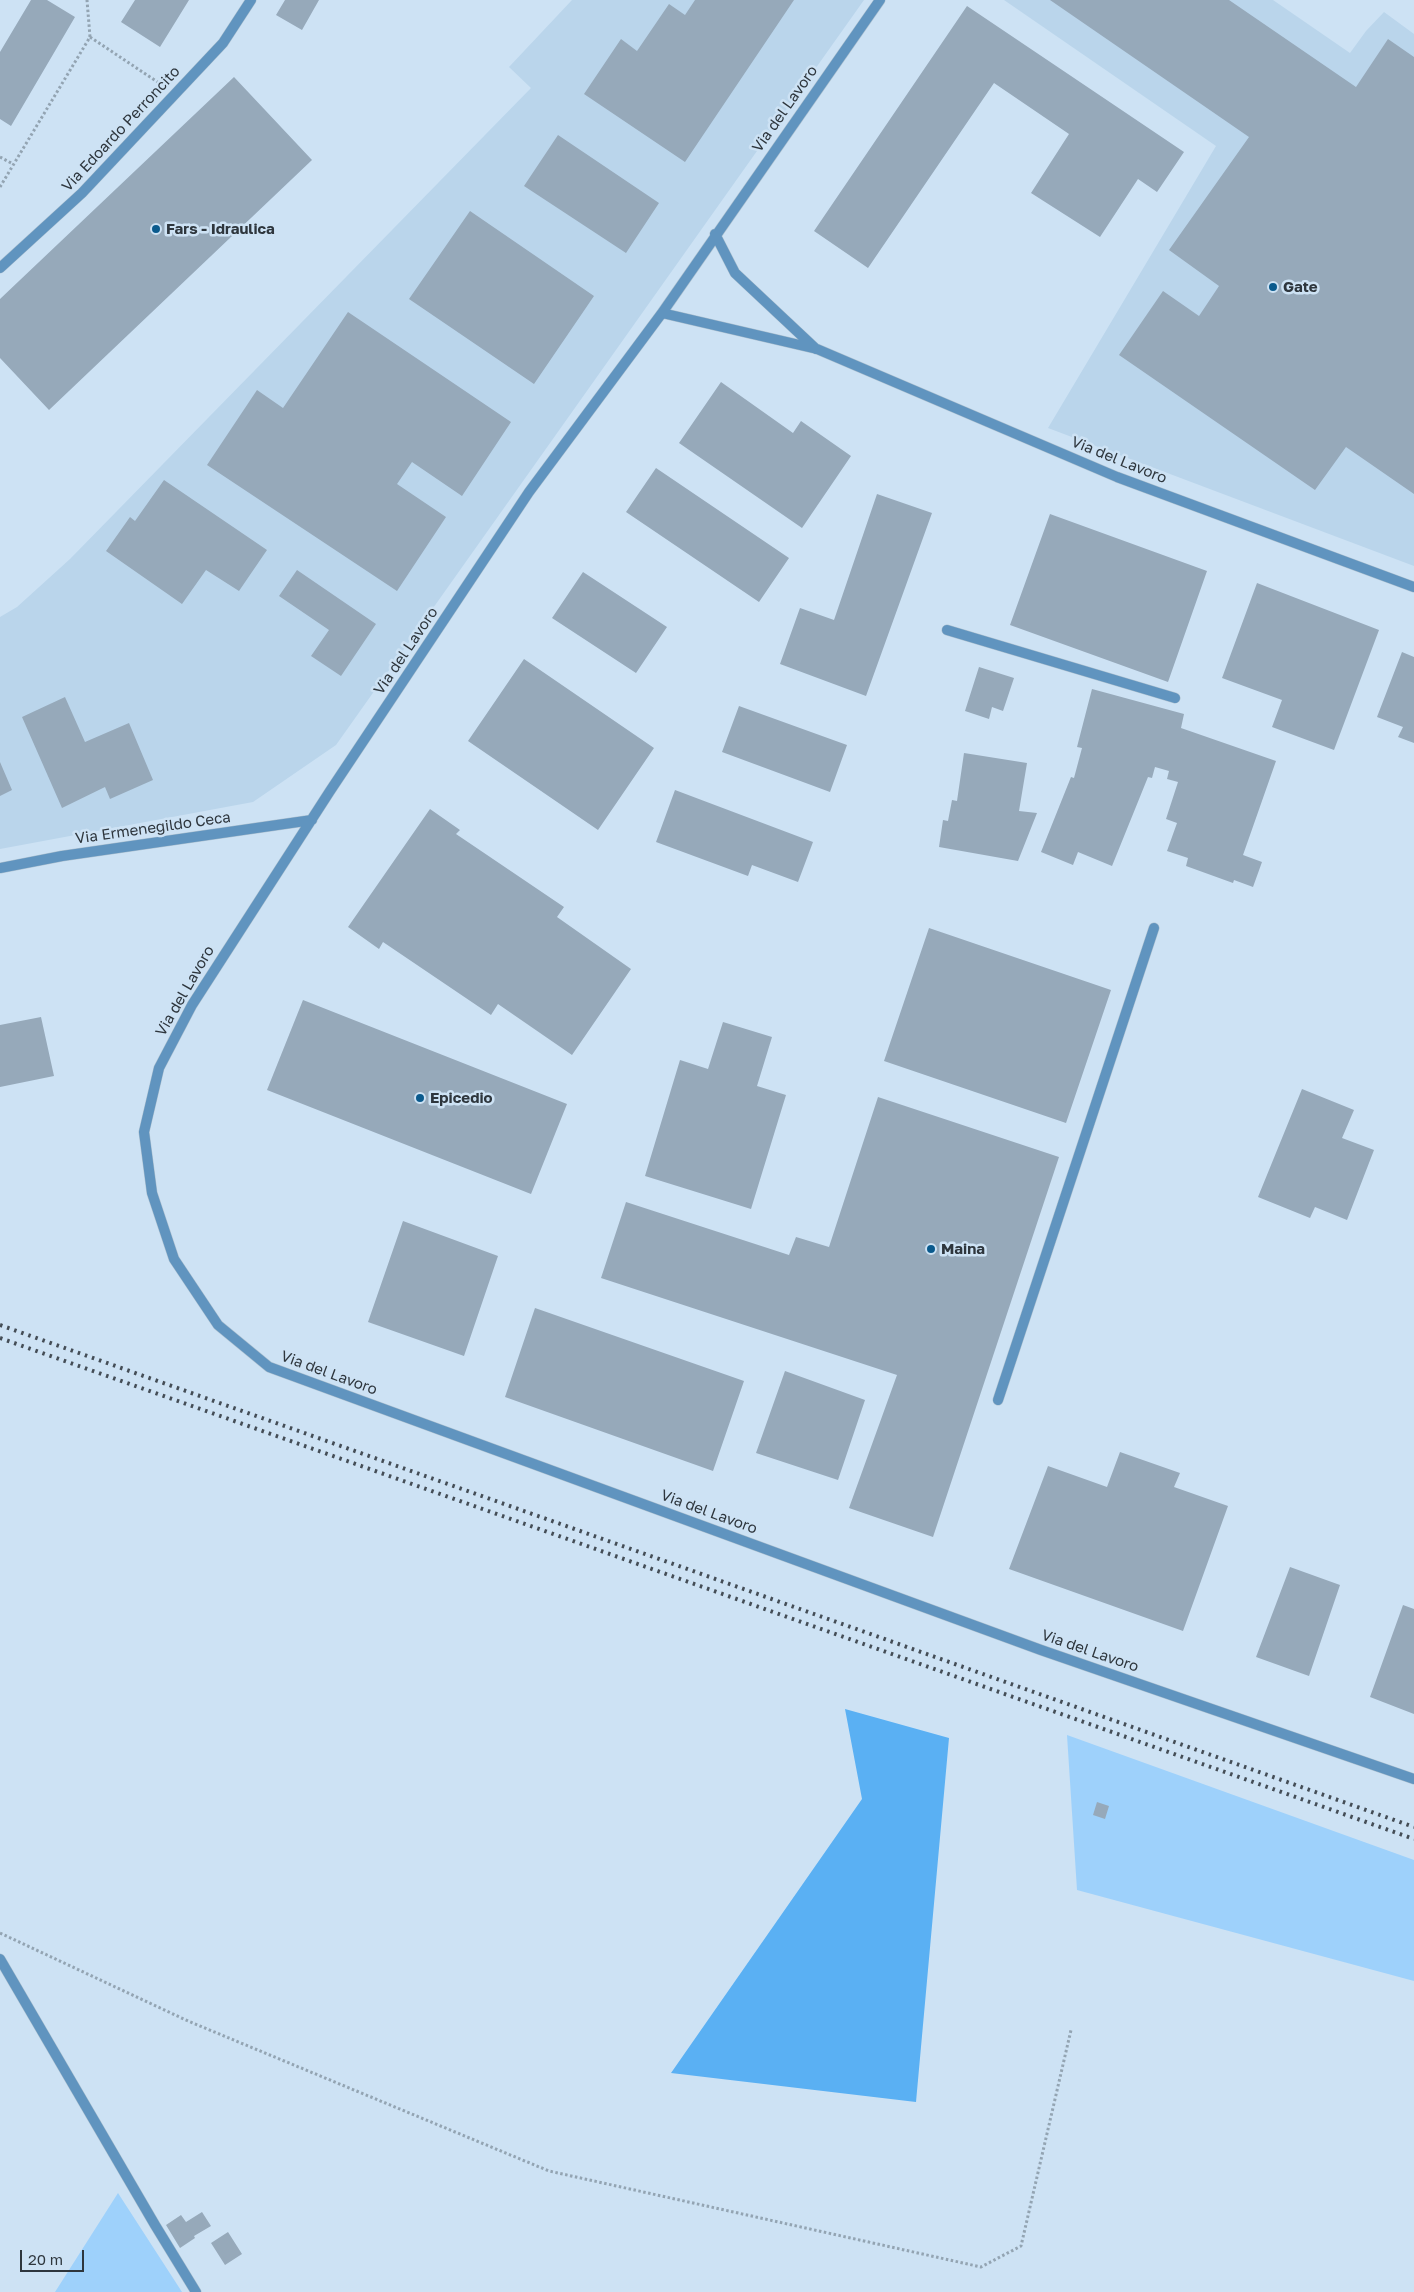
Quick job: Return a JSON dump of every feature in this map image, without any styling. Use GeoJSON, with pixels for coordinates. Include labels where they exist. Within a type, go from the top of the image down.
{"type":"FeatureCollection","features":[{"type":"Feature","properties":{"kind":"street","name":"Via Edoardo Perroncito"},"geometry":{"type":"LineString","coordinates":[[0,268],[82,193],[223,43],[251,0]]}},
{"type":"Feature","properties":{"kind":"street","name":"Via del Lavoro"},"geometry":{"type":"LineString","coordinates":[[880,0],[715,234],[662,313],[529,492],[192,1005],[159,1068],[144,1132],[152,1193],[174,1259],[218,1324],[269,1367],[1041,1650],[1414,1779]]}},
{"type":"Feature","properties":{"kind":"street","name":"Via del Lavoro"},"geometry":{"type":"LineString","coordinates":[[715,234],[735,273],[817,350]]}},
{"type":"Feature","properties":{"kind":"street","name":"Via del Lavoro"},"geometry":{"type":"LineString","coordinates":[[662,313],[817,350],[1117,477],[1414,586]]}},
{"type":"Feature","properties":{"kind":"street"},"geometry":{"type":"LineString","coordinates":[[947,630],[1176,698]]}},
{"type":"Feature","properties":{"kind":"street","name":"Via Ermenegildo Ceca"},"geometry":{"type":"LineString","coordinates":[[0,868],[62,856],[312,820]]}},
{"type":"Feature","properties":{"kind":"street"},"geometry":{"type":"LineString","coordinates":[[998,1400],[1154,928]]}},
{"type":"Feature","properties":{"kind":"street"},"geometry":{"type":"LineString","coordinates":[[0,1959],[196,2292]]}},
{"type":"Feature","properties":{"kind":"path"},"geometry":{"type":"LineString","coordinates":[[0,187],[90,38],[87,0]]}},
{"type":"Feature","properties":{"kind":"path"},"geometry":{"type":"LineString","coordinates":[[90,38],[176,93]]}},
{"type":"Feature","properties":{"kind":"path"},"geometry":{"type":"LineString","coordinates":[[0,157],[13,164]]}},
{"type":"Feature","properties":{"kind":"path"},"geometry":{"type":"LineString","coordinates":[[0,1933],[188,2021],[548,2171],[981,2267],[1021,2246],[1071,2030]]}},
{"type":"Feature","properties":{"kind":"shaded area"},"geometry":{"type":"Polygon","coordinates":[[[572,0],[864,0],[336,745],[253,802],[0,849],[0,617],[17,607],[70,559],[531,88],[509,67],[572,0]]]}},
{"type":"Feature","properties":{"kind":"shaded area","name":"Gate"},"geometry":{"type":"Polygon","coordinates":[[[1004,0],[1273,0],[1350,53],[1366,31],[1384,12],[1414,34],[1414,566],[1048,428],[1216,146],[1004,0]]]}},
{"type":"Feature","properties":{"kind":"shaded area"},"geometry":{"type":"Polygon","coordinates":[[[845,1709],[949,1738],[916,2102],[671,2073],[862,1799],[845,1709]]]}},
{"type":"Feature","properties":{"kind":"shaded area"},"geometry":{"type":"Polygon","coordinates":[[[1067,1735],[1414,1860],[1414,1981],[1077,1890],[1067,1735]]]}},
{"type":"Feature","properties":{"kind":"shaded area"},"geometry":{"type":"Polygon","coordinates":[[[118,2193],[182,2292],[55,2292],[118,2193]]]}},
{"type":"Feature","properties":{"kind":"building"},"geometry":{"type":"Polygon","coordinates":[[[31,0],[47,0],[75,17],[11,126],[0,119],[0,52],[31,0]]]}},
{"type":"Feature","properties":{"kind":"building"},"geometry":{"type":"Polygon","coordinates":[[[135,0],[189,0],[160,47],[121,22],[135,0]]]}},
{"type":"Feature","properties":{"kind":"building"},"geometry":{"type":"Polygon","coordinates":[[[285,0],[319,0],[302,30],[276,15],[285,0]]]}},
{"type":"Feature","properties":{"kind":"building"},"geometry":{"type":"Polygon","coordinates":[[[695,0],[794,0],[685,162],[584,94],[621,39],[637,51],[669,4],[685,15],[695,0]]]}},
{"type":"Feature","properties":{"kind":"building","name":"Gate"},"geometry":{"type":"Polygon","coordinates":[[[1050,0],[1229,0],[1356,87],[1388,39],[1414,57],[1414,494],[1346,447],[1315,490],[1119,355],[1163,291],[1199,316],[1219,286],[1169,250],[1249,137],[1050,0]]]}},
{"type":"Feature","properties":{"kind":"building"},"geometry":{"type":"Polygon","coordinates":[[[967,6],[1184,152],[1157,192],[1138,179],[1100,237],[1031,193],[1069,134],[994,83],[868,268],[814,231],[967,6]]]}},
{"type":"Feature","properties":{"kind":"building","name":"Fars - Idraulica"},"geometry":{"type":"Polygon","coordinates":[[[234,77],[312,160],[49,410],[0,358],[0,299],[234,77]]]}},
{"type":"Feature","properties":{"kind":"building"},"geometry":{"type":"Polygon","coordinates":[[[558,135],[659,203],[626,253],[524,186],[558,135]]]}},
{"type":"Feature","properties":{"kind":"building"},"geometry":{"type":"Polygon","coordinates":[[[470,211],[594,296],[534,384],[409,299],[470,211]]]}},
{"type":"Feature","properties":{"kind":"building"},"geometry":{"type":"Polygon","coordinates":[[[348,312],[511,422],[462,496],[412,462],[397,484],[446,517],[397,591],[207,465],[257,390],[283,408],[348,312]]]}},
{"type":"Feature","properties":{"kind":"building"},"geometry":{"type":"Polygon","coordinates":[[[721,382],[793,433],[801,421],[851,456],[802,528],[679,443],[721,382]]]}},
{"type":"Feature","properties":{"kind":"building"},"geometry":{"type":"Polygon","coordinates":[[[656,468],[789,558],[759,602],[626,512],[656,468]]]}},
{"type":"Feature","properties":{"kind":"building"},"geometry":{"type":"Polygon","coordinates":[[[164,480],[267,550],[239,591],[206,570],[182,604],[106,551],[130,517],[135,521],[164,480]]]}},
{"type":"Feature","properties":{"kind":"building"},"geometry":{"type":"Polygon","coordinates":[[[877,494],[932,513],[866,696],[780,664],[800,608],[834,620],[877,494]]]}},
{"type":"Feature","properties":{"kind":"building"},"geometry":{"type":"Polygon","coordinates":[[[1050,514],[1207,571],[1168,682],[1010,625],[1050,514]]]}},
{"type":"Feature","properties":{"kind":"building"},"geometry":{"type":"Polygon","coordinates":[[[297,570],[376,624],[341,676],[311,656],[329,630],[279,596],[297,570]]]}},
{"type":"Feature","properties":{"kind":"building"},"geometry":{"type":"Polygon","coordinates":[[[583,572],[667,627],[636,673],[552,618],[583,572]]]}},
{"type":"Feature","properties":{"kind":"building"},"geometry":{"type":"Polygon","coordinates":[[[1257,583],[1379,630],[1334,750],[1272,727],[1282,700],[1222,678],[1257,583]]]}},
{"type":"Feature","properties":{"kind":"building"},"geometry":{"type":"Polygon","coordinates":[[[1402,652],[1414,657],[1414,743],[1398,737],[1403,727],[1377,717],[1402,652]]]}},
{"type":"Feature","properties":{"kind":"building"},"geometry":{"type":"Polygon","coordinates":[[[524,659],[654,748],[598,830],[468,741],[524,659]]]}},
{"type":"Feature","properties":{"kind":"building"},"geometry":{"type":"Polygon","coordinates":[[[979,667],[1014,678],[1003,711],[992,707],[989,719],[965,711],[979,667]]]}},
{"type":"Feature","properties":{"kind":"building"},"geometry":{"type":"Polygon","coordinates":[[[1092,689],[1184,714],[1181,728],[1276,761],[1243,855],[1262,862],[1253,887],[1234,880],[1233,883],[1186,866],[1188,858],[1167,851],[1177,823],[1166,819],[1178,782],[1167,779],[1169,771],[1155,767],[1152,778],[1148,777],[1112,866],[1078,852],[1073,865],[1041,852],[1071,777],[1074,778],[1082,748],[1077,747],[1092,689]]]}},
{"type":"Feature","properties":{"kind":"building"},"geometry":{"type":"Polygon","coordinates":[[[65,697],[85,742],[129,723],[153,780],[110,799],[105,787],[62,808],[22,717],[65,697]]]}},
{"type":"Feature","properties":{"kind":"building"},"geometry":{"type":"Polygon","coordinates":[[[739,706],[847,745],[830,792],[722,752],[739,706]]]}},
{"type":"Feature","properties":{"kind":"building"},"geometry":{"type":"Polygon","coordinates":[[[964,753],[1027,763],[1019,811],[1037,813],[1018,861],[939,847],[943,820],[948,821],[952,800],[957,801],[964,753]]]}},
{"type":"Feature","properties":{"kind":"building"},"geometry":{"type":"Polygon","coordinates":[[[0,762],[12,790],[0,796],[0,762]]]}},
{"type":"Feature","properties":{"kind":"building"},"geometry":{"type":"Polygon","coordinates":[[[675,790],[813,842],[798,882],[752,865],[748,876],[656,842],[675,790]]]}},
{"type":"Feature","properties":{"kind":"building"},"geometry":{"type":"Polygon","coordinates":[[[430,809],[460,830],[456,834],[564,907],[557,917],[631,969],[572,1055],[498,1004],[491,1015],[383,942],[379,949],[348,927],[430,809]]]}},
{"type":"Feature","properties":{"kind":"building"},"geometry":{"type":"Polygon","coordinates":[[[929,928],[1111,990],[1066,1123],[884,1061],[929,928]]]}},
{"type":"Feature","properties":{"kind":"building","name":"Epicedio"},"geometry":{"type":"Polygon","coordinates":[[[303,1000],[567,1104],[531,1194],[267,1090],[303,1000]]]}},
{"type":"Feature","properties":{"kind":"building"},"geometry":{"type":"Polygon","coordinates":[[[41,1017],[54,1076],[0,1087],[0,1025],[41,1017]]]}},
{"type":"Feature","properties":{"kind":"building"},"geometry":{"type":"Polygon","coordinates":[[[723,1022],[772,1037],[757,1086],[786,1095],[751,1209],[645,1176],[680,1060],[708,1069],[723,1022]]]}},
{"type":"Feature","properties":{"kind":"building"},"geometry":{"type":"Polygon","coordinates":[[[1302,1089],[1354,1110],[1342,1138],[1374,1150],[1347,1220],[1315,1207],[1310,1218],[1258,1197],[1302,1089]]]}},
{"type":"Feature","properties":{"kind":"building","name":"Maina"},"geometry":{"type":"Polygon","coordinates":[[[878,1097],[1059,1157],[933,1537],[849,1508],[897,1375],[601,1278],[626,1202],[789,1255],[796,1237],[829,1247],[878,1097]]]}},
{"type":"Feature","properties":{"kind":"building"},"geometry":{"type":"Polygon","coordinates":[[[403,1221],[498,1256],[464,1356],[368,1322],[403,1221]]]}},
{"type":"Feature","properties":{"kind":"building"},"geometry":{"type":"Polygon","coordinates":[[[535,1308],[744,1381],[713,1471],[505,1397],[535,1308]]]}},
{"type":"Feature","properties":{"kind":"building"},"geometry":{"type":"Polygon","coordinates":[[[785,1371],[865,1400],[838,1480],[756,1453],[785,1371]]]}},
{"type":"Feature","properties":{"kind":"building"},"geometry":{"type":"Polygon","coordinates":[[[1120,1452],[1180,1473],[1174,1487],[1228,1506],[1183,1631],[1009,1569],[1048,1466],[1107,1487],[1120,1452]]]}},
{"type":"Feature","properties":{"kind":"building"},"geometry":{"type":"Polygon","coordinates":[[[1290,1567],[1340,1585],[1309,1676],[1256,1657],[1290,1567]]]}},
{"type":"Feature","properties":{"kind":"building"},"geometry":{"type":"Polygon","coordinates":[[[1403,1605],[1414,1609],[1414,1714],[1370,1697],[1403,1605]]]}},
{"type":"Feature","properties":{"kind":"building"},"geometry":{"type":"Polygon","coordinates":[[[1097,1802],[1109,1806],[1105,1819],[1093,1815],[1097,1802]]]}},
{"type":"Feature","properties":{"kind":"building"},"geometry":{"type":"Polygon","coordinates":[[[202,2212],[211,2226],[194,2236],[195,2238],[180,2248],[166,2225],[181,2215],[186,2222],[202,2212]]]}},
{"type":"Feature","properties":{"kind":"building"},"geometry":{"type":"Polygon","coordinates":[[[228,2232],[242,2254],[225,2265],[211,2243],[228,2232]]]}},
{"type":"Feature","properties":{"kind":"railway"},"geometry":{"type":"LineString","coordinates":[[0,1325],[1414,1827]]}},
{"type":"Feature","properties":{"kind":"railway"},"geometry":{"type":"LineString","coordinates":[[0,1338],[1414,1839]]}},
{"type":"Feature","properties":{"kind":"place","name":"Fars - Idraulica"},"geometry":{"type":"Point","coordinates":[156,229]}},
{"type":"Feature","properties":{"kind":"place","name":"Gate"},"geometry":{"type":"Point","coordinates":[1273,287]}},
{"type":"Feature","properties":{"kind":"place","name":"Epicedio"},"geometry":{"type":"Point","coordinates":[420,1098]}},
{"type":"Feature","properties":{"kind":"place","name":"Maina"},"geometry":{"type":"Point","coordinates":[931,1249]}}]}
